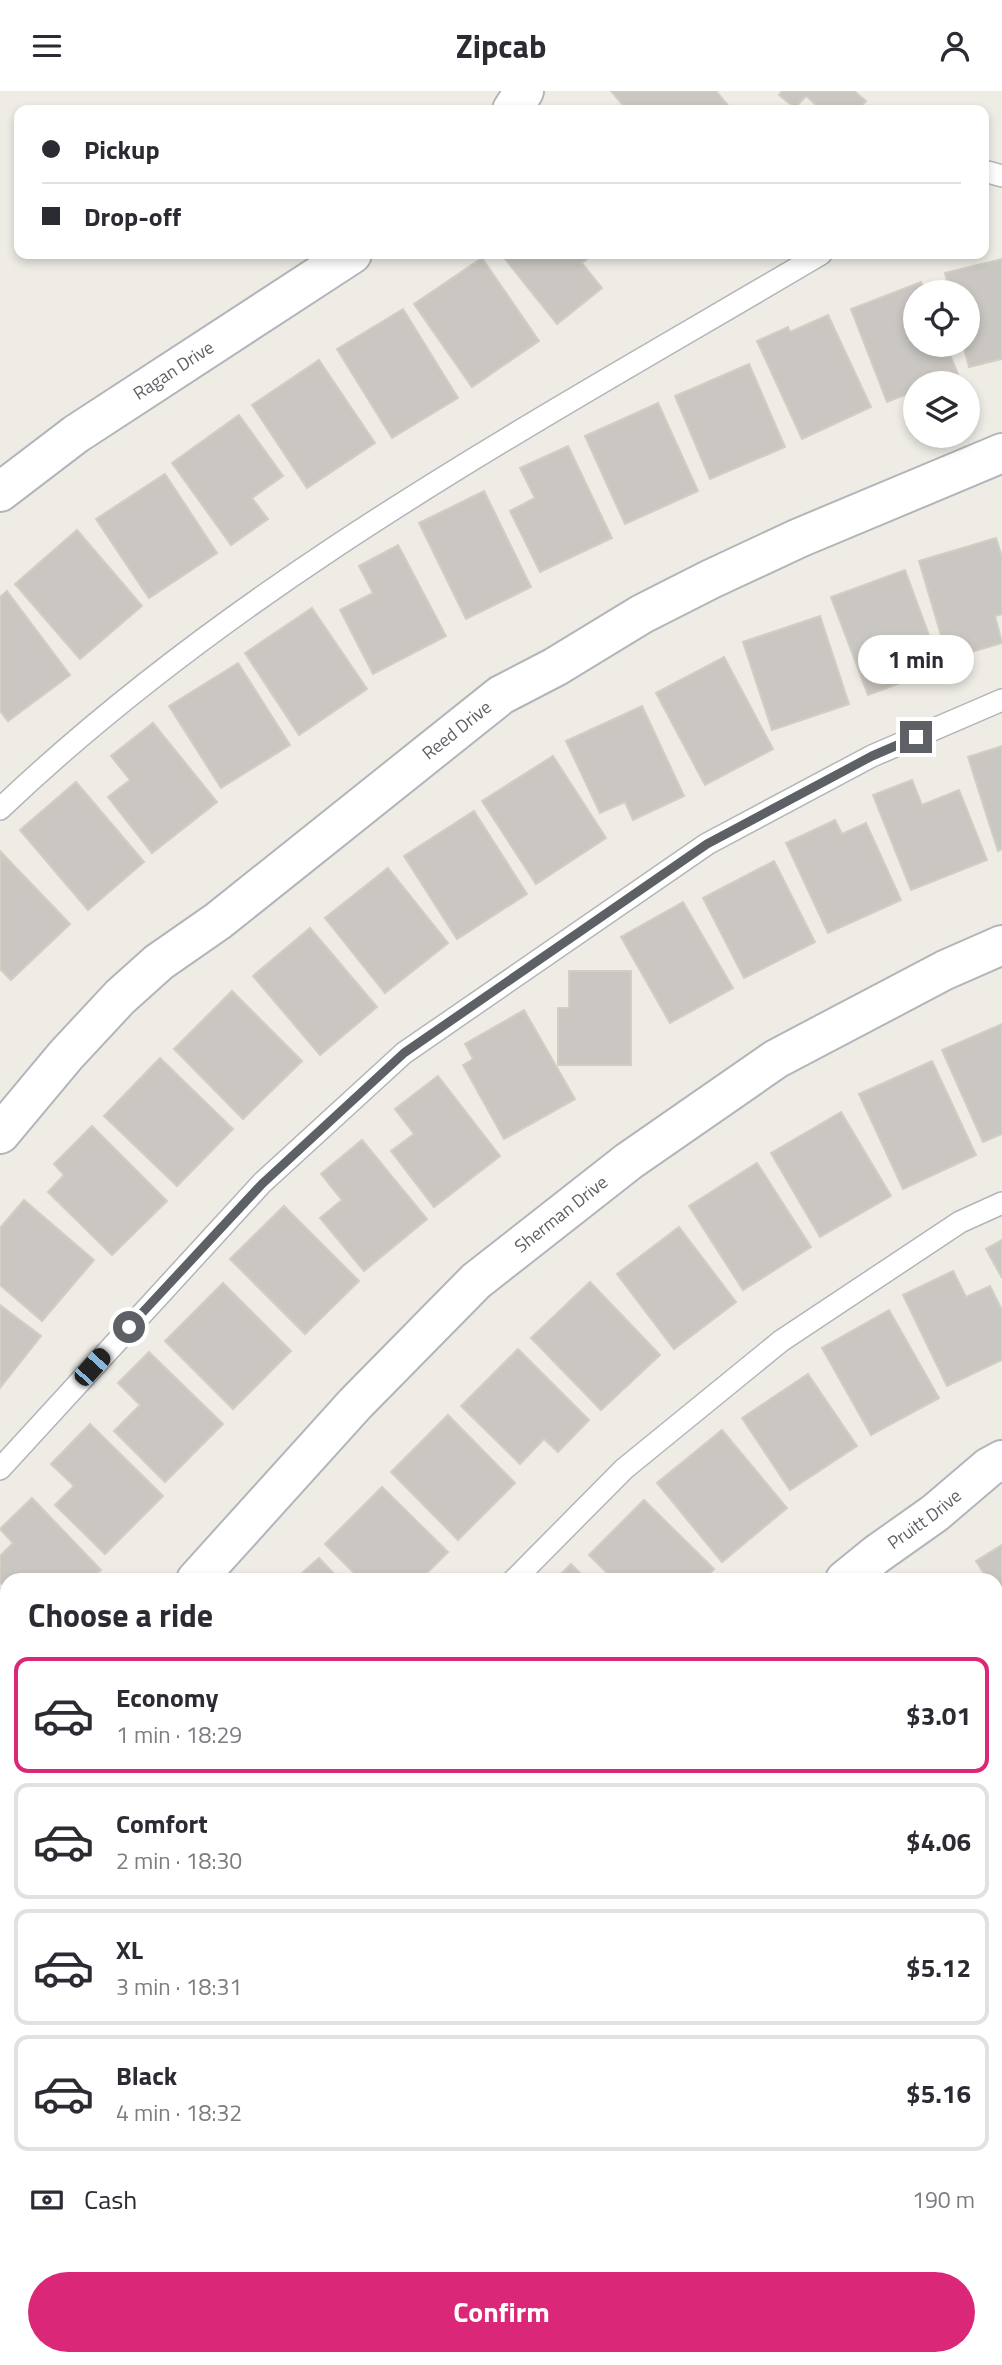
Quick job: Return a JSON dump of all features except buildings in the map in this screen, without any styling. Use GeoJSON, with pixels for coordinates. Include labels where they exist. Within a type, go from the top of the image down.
{"type":"FeatureCollection","features":[{"type":"Feature","properties":{"kind":"street","name":"Ragan Drive"},"geometry":{"type":"LineString","coordinates":[[0,492],[76,434],[344,259]]}},
{"type":"Feature","properties":{"kind":"street","name":"Reed Drive"},"geometry":{"type":"LineString","coordinates":[[0,1134],[66,1055],[120,997],[149,971],[218,921],[501,695],[555,667],[642,614],[711,579],[799,538],[1002,453]]}},
{"type":"Feature","properties":{"kind":"street","name":"Sherman Drive"},"geometry":{"type":"LineString","coordinates":[[202,1573],[355,1404],[477,1281],[509,1255],[629,1161],[776,1059],[945,970],[1002,944]]}},
{"type":"Feature","properties":{"kind":"street","name":"Pruitt Drive"},"geometry":{"type":"LineString","coordinates":[[853,1573],[935,1513],[989,1467],[1002,1460]]}},
{"type":"Feature","properties":{"kind":"lane"},"geometry":{"type":"LineString","coordinates":[[0,809],[41,770],[184,653],[336,545],[813,259]]}},
{"type":"Feature","properties":{"kind":"lane"},"geometry":{"type":"LineString","coordinates":[[0,1469],[262,1184],[404,1053],[707,844],[872,756],[1002,700]]}},
{"type":"Feature","properties":{"kind":"lane"},"geometry":{"type":"LineString","coordinates":[[521,1573],[624,1469],[781,1341],[960,1222],[1002,1203]]}},
{"type":"Feature","properties":{"kind":"route"},"geometry":{"type":"LineString","coordinates":[[129,1327],[262,1184],[404,1053],[707,844],[872,756],[916,737]]}}]}
